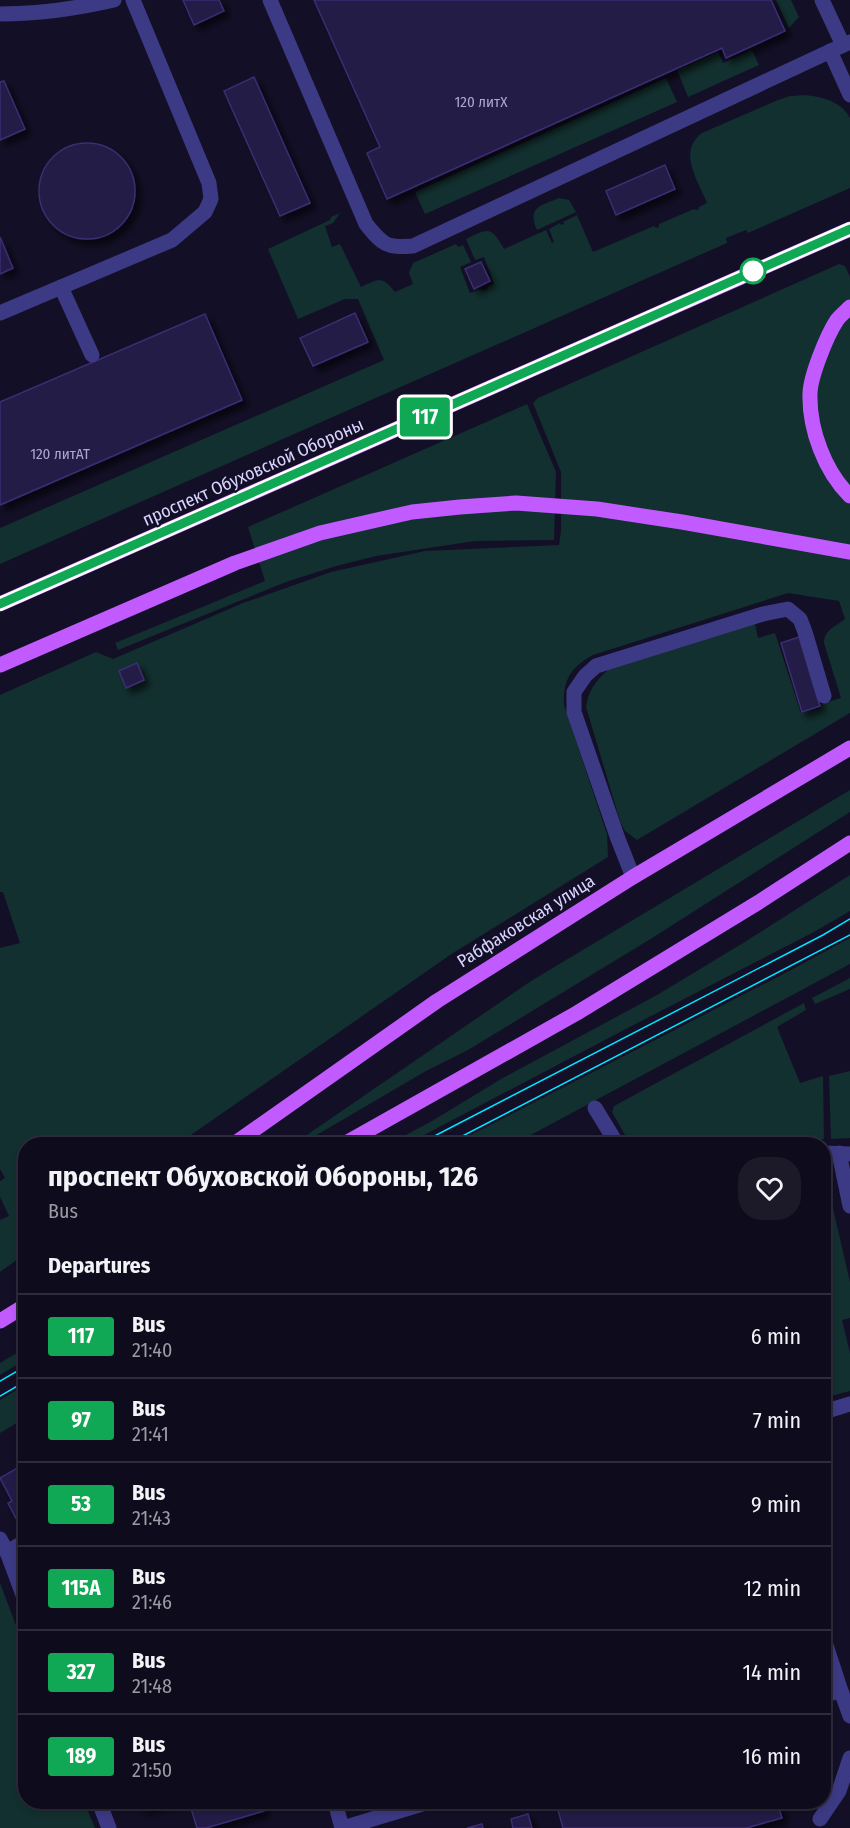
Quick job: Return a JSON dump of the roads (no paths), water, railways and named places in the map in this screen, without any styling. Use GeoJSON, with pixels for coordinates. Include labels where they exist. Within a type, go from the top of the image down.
{"type":"FeatureCollection","features":[{"type":"Feature","properties":{"kind":"main road","name":"проспект Обуховской Обороны"},"geometry":{"type":"LineString","coordinates":[[0,604],[850,230]]}},
{"type":"Feature","properties":{"kind":"main road"},"geometry":{"type":"LineString","coordinates":[[850,307],[837,320],[814,368],[810,394],[813,421],[822,458],[840,486],[850,496]]}},
{"type":"Feature","properties":{"kind":"main road"},"geometry":{"type":"LineString","coordinates":[[0,665],[235,563],[320,533],[412,512],[516,504],[597,509],[850,552]]}},
{"type":"Feature","properties":{"kind":"main road","name":"Рабфаковская улица"},"geometry":{"type":"LineString","coordinates":[[244,1137],[437,1001],[633,877],[850,748]]}},
{"type":"Feature","properties":{"kind":"main road"},"geometry":{"type":"LineString","coordinates":[[356,1137],[577,1013],[759,902],[850,843]]}},
{"type":"Feature","properties":{"kind":"main road"},"geometry":{"type":"LineString","coordinates":[[0,1321],[18,1310]]}},
{"type":"Feature","properties":{"kind":"street"},"geometry":{"type":"LineString","coordinates":[[0,14],[33,14],[82,8],[114,0]]}},
{"type":"Feature","properties":{"kind":"street"},"geometry":{"type":"LineString","coordinates":[[0,313],[172,240],[205,212],[211,199],[209,183],[133,0]]}},
{"type":"Feature","properties":{"kind":"street"},"geometry":{"type":"LineString","coordinates":[[270,0],[366,224],[379,241],[394,248],[413,246],[841,46]]}},
{"type":"Feature","properties":{"kind":"street"},"geometry":{"type":"LineString","coordinates":[[822,0],[841,46],[850,95]]}},
{"type":"Feature","properties":{"kind":"street"},"geometry":{"type":"LineString","coordinates":[[61,287],[92,355]]}},
{"type":"Feature","properties":{"kind":"street"},"geometry":{"type":"LineString","coordinates":[[633,877],[574,712],[574,692],[585,676],[596,666],[763,614],[788,609],[800,619],[824,696]]}},
{"type":"Feature","properties":{"kind":"street"},"geometry":{"type":"LineString","coordinates":[[595,1107],[613,1137]]}},
{"type":"Feature","properties":{"kind":"street"},"geometry":{"type":"LineString","coordinates":[[838,1154],[850,1206]]}},
{"type":"Feature","properties":{"kind":"street"},"geometry":{"type":"LineString","coordinates":[[831,1410],[850,1404]]}},
{"type":"Feature","properties":{"kind":"street"},"geometry":{"type":"LineString","coordinates":[[18,1543],[3,1546],[18,1583]]}},
{"type":"Feature","properties":{"kind":"street"},"geometry":{"type":"LineString","coordinates":[[831,1660],[850,1716]]}},
{"type":"Feature","properties":{"kind":"street"},"geometry":{"type":"LineString","coordinates":[[831,1693],[841,1691]]}},
{"type":"Feature","properties":{"kind":"street"},"geometry":{"type":"LineString","coordinates":[[831,1803],[839,1791],[850,1758]]}},
{"type":"Feature","properties":{"kind":"street"},"geometry":{"type":"LineString","coordinates":[[102,1809],[109,1828]]}},
{"type":"Feature","properties":{"kind":"street"},"geometry":{"type":"LineString","coordinates":[[336,1809],[343,1828],[406,1809]]}},
{"type":"Feature","properties":{"kind":"street"},"geometry":{"type":"LineString","coordinates":[[820,1819],[827,1809]]}},
{"type":"Feature","properties":{"kind":"tram line"},"geometry":{"type":"LineString","coordinates":[[433,1137],[850,919]]}},
{"type":"Feature","properties":{"kind":"tram line"},"geometry":{"type":"LineString","coordinates":[[460,1137],[850,935]]}},
{"type":"Feature","properties":{"kind":"tram line"},"geometry":{"type":"LineString","coordinates":[[0,1381],[18,1371]]}},
{"type":"Feature","properties":{"kind":"tram line"},"geometry":{"type":"LineString","coordinates":[[0,1396],[18,1386]]}}]}
